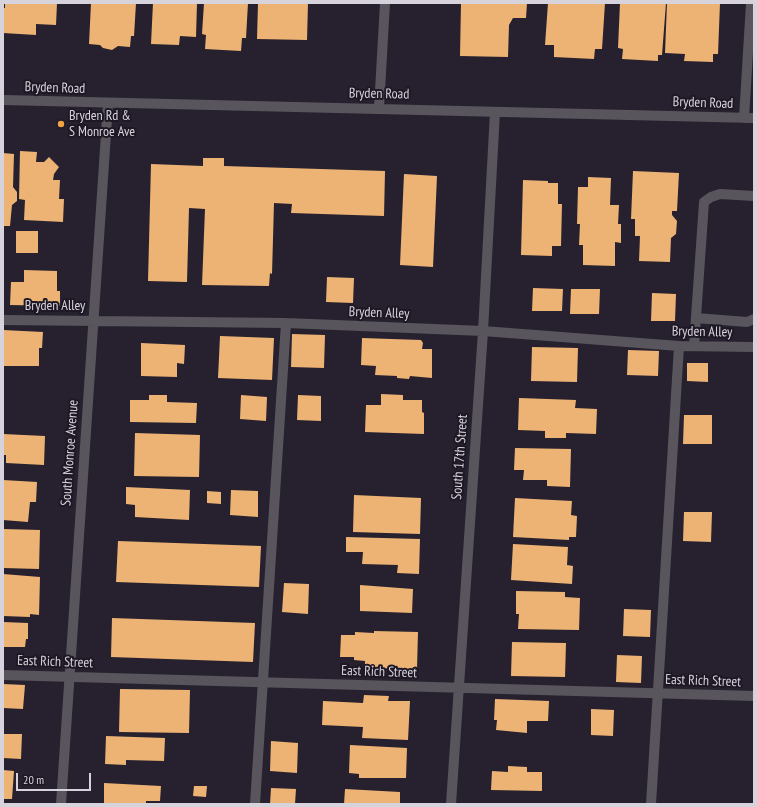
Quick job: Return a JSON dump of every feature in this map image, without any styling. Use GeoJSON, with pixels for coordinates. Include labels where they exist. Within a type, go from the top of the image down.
{"type":"FeatureCollection","features":[{"type":"Feature","properties":{"kind":"street"},"geometry":{"type":"LineString","coordinates":[[379,108],[385,3]]}},
{"type":"Feature","properties":{"kind":"street"},"geometry":{"type":"LineString","coordinates":[[749,118],[751,3]]}},
{"type":"Feature","properties":{"kind":"street","name":"Bryden Road"},"geometry":{"type":"LineString","coordinates":[[3,100],[108,104],[379,108],[749,118]]}},
{"type":"Feature","properties":{"kind":"street","name":"South Monroe Avenue"},"geometry":{"type":"LineString","coordinates":[[61,804],[108,104]]}},
{"type":"Feature","properties":{"kind":"street","name":"South 17th Street"},"geometry":{"type":"LineString","coordinates":[[451,804],[483,331],[495,112]]}},
{"type":"Feature","properties":{"kind":"street"},"geometry":{"type":"LineString","coordinates":[[694,346],[704,202],[711,196],[720,194],[754,196]]}},
{"type":"Feature","properties":{"kind":"street"},"geometry":{"type":"LineString","coordinates":[[696,318],[747,322],[754,319]]}},
{"type":"Feature","properties":{"kind":"street","name":"Bryden Alley"},"geometry":{"type":"LineString","coordinates":[[3,320],[286,323],[483,331],[679,346],[754,347]]}},
{"type":"Feature","properties":{"kind":"street"},"geometry":{"type":"LineString","coordinates":[[255,804],[286,323]]}},
{"type":"Feature","properties":{"kind":"street"},"geometry":{"type":"LineString","coordinates":[[651,804],[679,346]]}},
{"type":"Feature","properties":{"kind":"street","name":"East Rich Street"},"geometry":{"type":"LineString","coordinates":[[3,675],[754,696]]}},
{"type":"Feature","properties":{"kind":"building"},"geometry":{"type":"Polygon","coordinates":[[[5,3],[57,3],[56,25],[36,24],[36,35],[3,33],[3,8],[5,8],[5,3]]]}},
{"type":"Feature","properties":{"kind":"building"},"geometry":{"type":"Polygon","coordinates":[[[91,3],[136,3],[134,36],[131,36],[130,47],[118,46],[112,50],[103,48],[100,45],[89,44],[91,3]]]}},
{"type":"Feature","properties":{"kind":"building"},"geometry":{"type":"Polygon","coordinates":[[[153,3],[197,3],[196,37],[180,36],[179,45],[151,44],[153,3]]]}},
{"type":"Feature","properties":{"kind":"building"},"geometry":{"type":"Polygon","coordinates":[[[204,3],[248,3],[246,38],[242,38],[241,51],[205,49],[206,35],[202,34],[204,3]]]}},
{"type":"Feature","properties":{"kind":"building"},"geometry":{"type":"Polygon","coordinates":[[[258,3],[308,3],[307,40],[257,39],[258,3]]]}},
{"type":"Feature","properties":{"kind":"building"},"geometry":{"type":"Polygon","coordinates":[[[461,3],[527,3],[526,18],[513,18],[509,25],[508,57],[460,56],[461,3]]]}},
{"type":"Feature","properties":{"kind":"building"},"geometry":{"type":"Polygon","coordinates":[[[548,3],[605,3],[602,49],[595,49],[594,59],[554,57],[554,45],[545,45],[548,3]]]}},
{"type":"Feature","properties":{"kind":"building"},"geometry":{"type":"Polygon","coordinates":[[[620,3],[666,3],[662,55],[658,55],[658,61],[622,59],[623,49],[618,48],[620,3]]]}},
{"type":"Feature","properties":{"kind":"building"},"geometry":{"type":"Polygon","coordinates":[[[667,3],[720,3],[718,54],[713,54],[713,62],[684,61],[685,54],[665,53],[667,3]]]}},
{"type":"Feature","properties":{"kind":"building"},"geometry":{"type":"Polygon","coordinates":[[[20,151],[37,152],[36,162],[44,162],[49,157],[59,167],[54,174],[53,180],[60,180],[59,199],[64,199],[63,222],[24,220],[25,200],[19,199],[20,151]]]}},
{"type":"Feature","properties":{"kind":"building"},"geometry":{"type":"Polygon","coordinates":[[[3,153],[14,154],[13,187],[17,192],[17,201],[12,205],[10,226],[3,226],[3,153]]]}},
{"type":"Feature","properties":{"kind":"building"},"geometry":{"type":"Polygon","coordinates":[[[203,158],[224,158],[224,166],[385,171],[384,216],[291,213],[292,204],[274,203],[272,274],[270,273],[269,286],[202,285],[205,209],[189,208],[187,282],[148,281],[151,164],[203,166],[203,158]]]}},
{"type":"Feature","properties":{"kind":"building"},"geometry":{"type":"Polygon","coordinates":[[[633,171],[679,173],[677,211],[672,211],[672,215],[677,221],[676,234],[671,238],[670,262],[639,261],[640,236],[635,236],[635,219],[631,219],[633,171]]]}},
{"type":"Feature","properties":{"kind":"building"},"geometry":{"type":"Polygon","coordinates":[[[404,174],[437,176],[433,267],[400,265],[404,174]]]}},
{"type":"Feature","properties":{"kind":"building"},"geometry":{"type":"Polygon","coordinates":[[[588,177],[611,178],[610,205],[619,205],[618,224],[621,224],[621,243],[615,242],[615,266],[583,265],[583,245],[579,245],[580,224],[577,224],[578,187],[588,187],[588,177]]]}},
{"type":"Feature","properties":{"kind":"building"},"geometry":{"type":"Polygon","coordinates":[[[523,180],[558,183],[558,204],[562,204],[561,246],[552,246],[552,256],[521,255],[523,180]]]}},
{"type":"Feature","properties":{"kind":"building"},"geometry":{"type":"Polygon","coordinates":[[[16,231],[38,231],[38,253],[16,253],[16,231]]]}},
{"type":"Feature","properties":{"kind":"building"},"geometry":{"type":"Polygon","coordinates":[[[24,270],[57,271],[57,291],[60,291],[60,306],[10,305],[11,282],[24,282],[24,270]]]}},
{"type":"Feature","properties":{"kind":"building"},"geometry":{"type":"Polygon","coordinates":[[[327,277],[354,278],[353,303],[326,302],[327,277]]]}},
{"type":"Feature","properties":{"kind":"building"},"geometry":{"type":"Polygon","coordinates":[[[533,288],[563,289],[562,311],[532,311],[533,288]]]}},
{"type":"Feature","properties":{"kind":"building"},"geometry":{"type":"Polygon","coordinates":[[[571,289],[600,289],[599,314],[570,314],[571,289]]]}},
{"type":"Feature","properties":{"kind":"building"},"geometry":{"type":"Polygon","coordinates":[[[652,293],[676,294],[675,321],[651,321],[652,293]]]}},
{"type":"Feature","properties":{"kind":"building"},"geometry":{"type":"Polygon","coordinates":[[[3,330],[43,332],[42,348],[39,348],[39,366],[4,366],[3,330]]]}},
{"type":"Feature","properties":{"kind":"building"},"geometry":{"type":"Polygon","coordinates":[[[292,334],[325,335],[324,368],[291,367],[292,334]]]}},
{"type":"Feature","properties":{"kind":"building"},"geometry":{"type":"Polygon","coordinates":[[[220,336],[274,338],[272,380],[218,378],[220,336]]]}},
{"type":"Feature","properties":{"kind":"building"},"geometry":{"type":"Polygon","coordinates":[[[362,338],[421,340],[423,343],[422,349],[432,349],[432,378],[410,376],[409,379],[397,378],[397,376],[375,375],[376,366],[361,365],[362,338]]]}},
{"type":"Feature","properties":{"kind":"building"},"geometry":{"type":"Polygon","coordinates":[[[141,343],[185,345],[184,364],[177,363],[177,377],[141,376],[141,343]]]}},
{"type":"Feature","properties":{"kind":"building"},"geometry":{"type":"Polygon","coordinates":[[[532,347],[578,348],[577,382],[531,381],[532,347]]]}},
{"type":"Feature","properties":{"kind":"building"},"geometry":{"type":"Polygon","coordinates":[[[628,350],[659,351],[658,376],[627,375],[628,350]]]}},
{"type":"Feature","properties":{"kind":"building"},"geometry":{"type":"Polygon","coordinates":[[[687,363],[708,363],[708,382],[687,381],[687,363]]]}},
{"type":"Feature","properties":{"kind":"building"},"geometry":{"type":"Polygon","coordinates":[[[381,394],[403,395],[403,400],[422,400],[422,412],[424,413],[424,434],[365,432],[366,405],[381,405],[381,394]]]}},
{"type":"Feature","properties":{"kind":"building"},"geometry":{"type":"Polygon","coordinates":[[[149,395],[167,395],[167,402],[197,403],[196,423],[130,422],[130,400],[149,400],[149,395]]]}},
{"type":"Feature","properties":{"kind":"building"},"geometry":{"type":"Polygon","coordinates":[[[241,395],[267,397],[266,421],[240,419],[241,395]]]}},
{"type":"Feature","properties":{"kind":"building"},"geometry":{"type":"Polygon","coordinates":[[[298,395],[321,396],[321,421],[297,420],[298,395]]]}},
{"type":"Feature","properties":{"kind":"building"},"geometry":{"type":"Polygon","coordinates":[[[519,398],[576,400],[575,408],[597,409],[596,434],[566,433],[566,438],[545,438],[545,431],[518,430],[519,398]]]}},
{"type":"Feature","properties":{"kind":"building"},"geometry":{"type":"Polygon","coordinates":[[[684,415],[712,415],[712,444],[683,444],[684,415]]]}},
{"type":"Feature","properties":{"kind":"building"},"geometry":{"type":"Polygon","coordinates":[[[135,433],[200,435],[199,477],[134,476],[135,433]]]}},
{"type":"Feature","properties":{"kind":"building"},"geometry":{"type":"Polygon","coordinates":[[[3,434],[45,436],[44,465],[6,463],[6,455],[3,455],[3,434]]]}},
{"type":"Feature","properties":{"kind":"building"},"geometry":{"type":"Polygon","coordinates":[[[515,448],[571,449],[570,487],[547,486],[547,480],[523,480],[524,470],[514,470],[515,448]]]}},
{"type":"Feature","properties":{"kind":"building"},"geometry":{"type":"Polygon","coordinates":[[[3,480],[37,482],[36,502],[30,502],[28,522],[3,520],[3,480]]]}},
{"type":"Feature","properties":{"kind":"building"},"geometry":{"type":"Polygon","coordinates":[[[126,487],[190,490],[189,520],[135,517],[135,505],[126,504],[126,487]]]}},
{"type":"Feature","properties":{"kind":"building"},"geometry":{"type":"Polygon","coordinates":[[[231,490],[258,491],[258,517],[230,515],[231,490]]]}},
{"type":"Feature","properties":{"kind":"building"},"geometry":{"type":"Polygon","coordinates":[[[207,491],[221,492],[221,504],[207,503],[207,491]]]}},
{"type":"Feature","properties":{"kind":"building"},"geometry":{"type":"Polygon","coordinates":[[[354,495],[421,498],[420,534],[353,532],[354,495]]]}},
{"type":"Feature","properties":{"kind":"building"},"geometry":{"type":"Polygon","coordinates":[[[515,498],[572,501],[571,515],[577,516],[576,537],[569,537],[569,540],[513,537],[515,498]]]}},
{"type":"Feature","properties":{"kind":"building"},"geometry":{"type":"Polygon","coordinates":[[[684,512],[712,512],[711,542],[683,541],[684,512]]]}},
{"type":"Feature","properties":{"kind":"building"},"geometry":{"type":"Polygon","coordinates":[[[3,529],[40,530],[39,569],[3,568],[3,529]]]}},
{"type":"Feature","properties":{"kind":"building"},"geometry":{"type":"Polygon","coordinates":[[[346,537],[420,539],[419,574],[397,573],[398,565],[362,564],[363,552],[346,552],[346,537]]]}},
{"type":"Feature","properties":{"kind":"building"},"geometry":{"type":"Polygon","coordinates":[[[118,541],[261,546],[259,587],[116,582],[118,541]]]}},
{"type":"Feature","properties":{"kind":"building"},"geometry":{"type":"Polygon","coordinates":[[[513,544],[568,547],[567,565],[573,566],[572,584],[511,580],[513,544]]]}},
{"type":"Feature","properties":{"kind":"building"},"geometry":{"type":"Polygon","coordinates":[[[3,574],[40,577],[39,615],[30,614],[30,617],[3,616],[3,574]]]}},
{"type":"Feature","properties":{"kind":"building"},"geometry":{"type":"Polygon","coordinates":[[[284,583],[309,584],[308,614],[282,612],[284,583]]]}},
{"type":"Feature","properties":{"kind":"building"},"geometry":{"type":"Polygon","coordinates":[[[360,585],[413,589],[412,613],[360,611],[360,585]]]}},
{"type":"Feature","properties":{"kind":"building"},"geometry":{"type":"Polygon","coordinates":[[[516,591],[565,592],[565,597],[580,598],[579,630],[518,629],[519,614],[516,614],[516,591]]]}},
{"type":"Feature","properties":{"kind":"building"},"geometry":{"type":"Polygon","coordinates":[[[624,609],[651,610],[650,637],[623,636],[624,609]]]}},
{"type":"Feature","properties":{"kind":"building"},"geometry":{"type":"Polygon","coordinates":[[[112,618],[255,623],[253,662],[111,657],[112,618]]]}},
{"type":"Feature","properties":{"kind":"building"},"geometry":{"type":"Polygon","coordinates":[[[3,622],[28,623],[28,639],[26,639],[25,647],[3,647],[3,622]]]}},
{"type":"Feature","properties":{"kind":"building"},"geometry":{"type":"Polygon","coordinates":[[[374,631],[418,632],[417,669],[365,668],[365,661],[354,660],[354,657],[340,657],[341,635],[355,635],[355,632],[374,633],[374,631]]]}},
{"type":"Feature","properties":{"kind":"building"},"geometry":{"type":"Polygon","coordinates":[[[512,642],[566,643],[565,677],[511,676],[512,642]]]}},
{"type":"Feature","properties":{"kind":"building"},"geometry":{"type":"Polygon","coordinates":[[[617,655],[642,656],[641,683],[616,682],[617,655]]]}},
{"type":"Feature","properties":{"kind":"building"},"geometry":{"type":"Polygon","coordinates":[[[3,684],[25,685],[23,709],[3,708],[3,684]]]}},
{"type":"Feature","properties":{"kind":"building"},"geometry":{"type":"Polygon","coordinates":[[[120,689],[190,690],[189,733],[119,732],[120,689]]]}},
{"type":"Feature","properties":{"kind":"building"},"geometry":{"type":"Polygon","coordinates":[[[364,695],[389,696],[388,701],[410,701],[408,740],[362,738],[363,727],[322,725],[323,701],[363,703],[364,695]]]}},
{"type":"Feature","properties":{"kind":"building"},"geometry":{"type":"Polygon","coordinates":[[[495,699],[549,701],[548,721],[527,721],[527,733],[496,730],[497,720],[494,720],[495,699]]]}},
{"type":"Feature","properties":{"kind":"building"},"geometry":{"type":"Polygon","coordinates":[[[591,709],[614,710],[613,736],[591,735],[591,709]]]}},
{"type":"Feature","properties":{"kind":"building"},"geometry":{"type":"Polygon","coordinates":[[[3,734],[22,734],[21,759],[3,758],[3,734]]]}},
{"type":"Feature","properties":{"kind":"building"},"geometry":{"type":"Polygon","coordinates":[[[106,736],[165,738],[164,761],[126,760],[126,765],[105,764],[106,736]]]}},
{"type":"Feature","properties":{"kind":"building"},"geometry":{"type":"Polygon","coordinates":[[[271,741],[298,743],[297,773],[270,771],[271,741]]]}},
{"type":"Feature","properties":{"kind":"building"},"geometry":{"type":"Polygon","coordinates":[[[350,745],[407,748],[406,778],[359,778],[359,774],[349,773],[350,745]]]}},
{"type":"Feature","properties":{"kind":"building"},"geometry":{"type":"Polygon","coordinates":[[[508,766],[527,767],[527,772],[542,772],[542,791],[491,790],[492,771],[508,772],[508,766]]]}},
{"type":"Feature","properties":{"kind":"building"},"geometry":{"type":"Polygon","coordinates":[[[3,770],[14,771],[12,799],[3,799],[3,770]]]}},
{"type":"Feature","properties":{"kind":"building"},"geometry":{"type":"Polygon","coordinates":[[[104,783],[161,786],[160,801],[146,801],[146,804],[104,804],[104,783]]]}},
{"type":"Feature","properties":{"kind":"building"},"geometry":{"type":"Polygon","coordinates":[[[194,786],[207,786],[206,797],[193,796],[194,786]]]}},
{"type":"Feature","properties":{"kind":"building"},"geometry":{"type":"Polygon","coordinates":[[[271,788],[296,789],[295,804],[270,804],[271,788]]]}},
{"type":"Feature","properties":{"kind":"building"},"geometry":{"type":"Polygon","coordinates":[[[345,789],[400,792],[400,804],[344,804],[345,789]]]}},
{"type":"Feature","properties":{"kind":"place","name":"Bryden Rd & S Monroe Ave"},"geometry":{"type":"Point","coordinates":[61,124]}}]}
